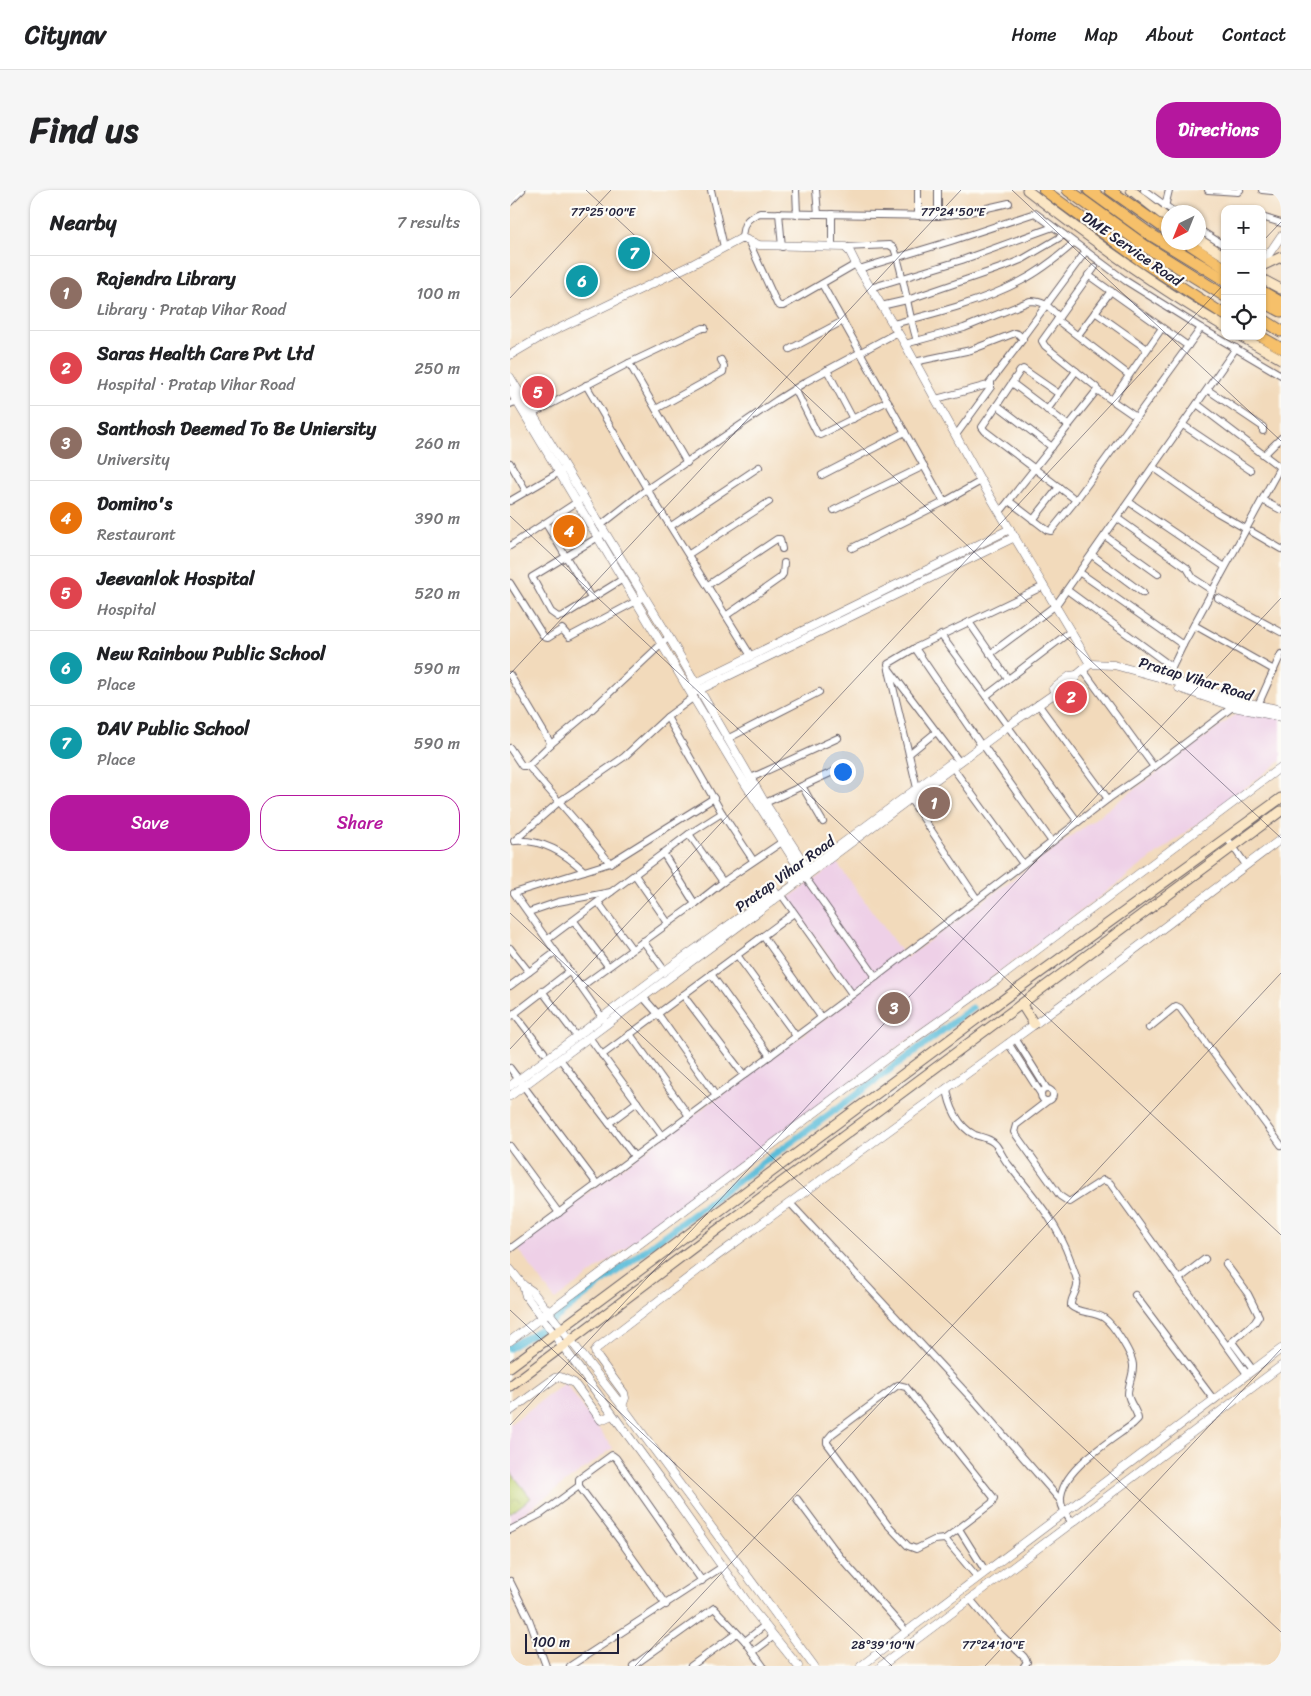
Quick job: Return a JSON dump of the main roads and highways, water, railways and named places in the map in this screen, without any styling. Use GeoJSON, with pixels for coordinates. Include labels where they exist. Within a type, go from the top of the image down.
{"type":"FeatureCollection","features":[{"type":"Feature","properties":{"kind":"highway"},"geometry":{"type":"LineString","coordinates":[[1044,190],[1141,261],[1221,312]]}},
{"type":"Feature","properties":{"kind":"highway"},"geometry":{"type":"LineString","coordinates":[[1068,190],[1145,246],[1223,295]]}},
{"type":"Feature","properties":{"kind":"highway"},"geometry":{"type":"LineString","coordinates":[[1088,190],[1148,233],[1221,278]]}},
{"type":"Feature","properties":{"kind":"highway"},"geometry":{"type":"LineString","coordinates":[[1110,190],[1161,226]]}},
{"type":"Feature","properties":{"kind":"highway"},"geometry":{"type":"LineString","coordinates":[[1198,250],[1221,265]]}},
{"type":"Feature","properties":{"kind":"highway"},"geometry":{"type":"LineString","coordinates":[[1266,293],[1281,302]]}},
{"type":"Feature","properties":{"kind":"highway"},"geometry":{"type":"LineString","coordinates":[[1266,302],[1281,311]]}},
{"type":"Feature","properties":{"kind":"highway"},"geometry":{"type":"LineString","coordinates":[[1266,321],[1281,330]]}},
{"type":"Feature","properties":{"kind":"highway"},"geometry":{"type":"LineString","coordinates":[[1266,339],[1281,348]]}},
{"type":"Feature","properties":{"kind":"main road","name":"DME Service Road"},"geometry":{"type":"LineString","coordinates":[[1027,190],[1138,272],[1221,324]]}},
{"type":"Feature","properties":{"kind":"main road"},"geometry":{"type":"LineString","coordinates":[[1131,190],[1161,214]]}},
{"type":"Feature","properties":{"kind":"main road"},"geometry":{"type":"LineString","coordinates":[[1206,244],[1221,253]]}},
{"type":"Feature","properties":{"kind":"main road"},"geometry":{"type":"LineString","coordinates":[[1266,263],[1281,257]]}},
{"type":"Feature","properties":{"kind":"main road"},"geometry":{"type":"LineString","coordinates":[[1266,281],[1281,290]]}},
{"type":"Feature","properties":{"kind":"main road"},"geometry":{"type":"LineString","coordinates":[[1247,340],[1281,359]]}},
{"type":"Feature","properties":{"kind":"main road"},"geometry":{"type":"LineString","coordinates":[[510,1367],[551,1323],[1281,798]]}},
{"type":"Feature","properties":{"kind":"main road"},"geometry":{"type":"LineString","coordinates":[[510,1386],[1281,811]]}},
{"type":"Feature","properties":{"kind":"main road"},"geometry":{"type":"LineString","coordinates":[[1022,1005],[1034,1024]]}},
{"type":"Feature","properties":{"kind":"waterway"},"geometry":{"type":"LineString","coordinates":[[510,1348],[548,1324],[972,1008]]}},
{"type":"Feature","properties":{"kind":"place","name":"DAV Public School"},"geometry":{"type":"Point","coordinates":[634,253]}},
{"type":"Feature","properties":{"kind":"place","name":"New Rainbow Public School"},"geometry":{"type":"Point","coordinates":[582,281]}},
{"type":"Feature","properties":{"kind":"place","name":"Jeevanlok Hospital"},"geometry":{"type":"Point","coordinates":[538,392]}},
{"type":"Feature","properties":{"kind":"place","name":"Domino's"},"geometry":{"type":"Point","coordinates":[569,531]}},
{"type":"Feature","properties":{"kind":"place","name":"Saras Health Care Pvt Ltd"},"geometry":{"type":"Point","coordinates":[1071,697]}},
{"type":"Feature","properties":{"kind":"place","name":"Rajendra Library"},"geometry":{"type":"Point","coordinates":[934,803]}},
{"type":"Feature","properties":{"kind":"place","name":"Santhosh Deemed To Be Uniersity"},"geometry":{"type":"Point","coordinates":[894,1008]}}]}
